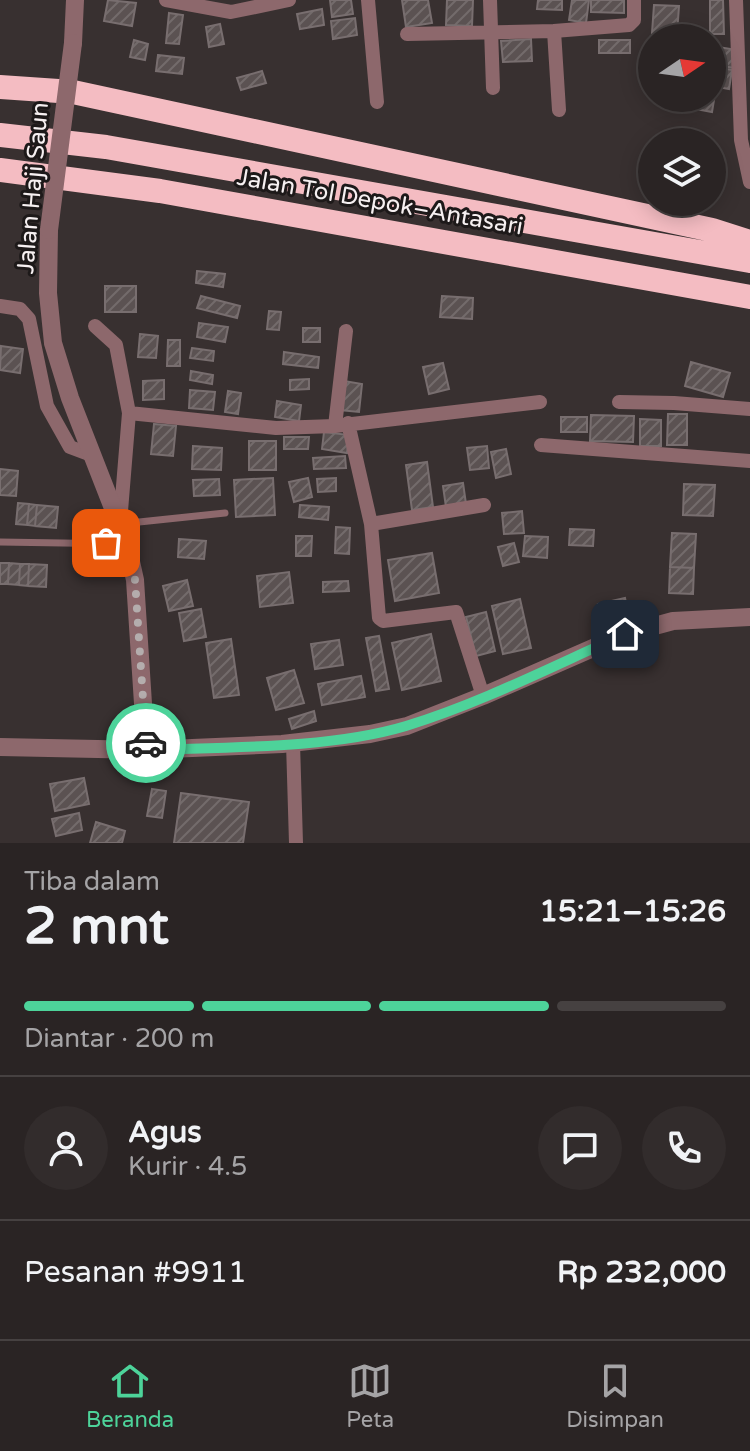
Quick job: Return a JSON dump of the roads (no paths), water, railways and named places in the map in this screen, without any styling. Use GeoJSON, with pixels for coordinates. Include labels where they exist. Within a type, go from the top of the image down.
{"type":"FeatureCollection","features":[{"type":"Feature","properties":{"kind":"highway"},"geometry":{"type":"LineString","coordinates":[[0,87],[73,92],[712,230],[750,242]]}},
{"type":"Feature","properties":{"kind":"highway","name":"Jalan Tol Depok–Antasari"},"geometry":{"type":"LineString","coordinates":[[0,135],[106,147],[750,261]]}},
{"type":"Feature","properties":{"kind":"highway","name":"Jalan Tol Depok–Antasari"},"geometry":{"type":"LineString","coordinates":[[8,172],[160,191],[750,297]]}},
{"type":"Feature","properties":{"kind":"street","name":"Jalan Haji Saun"},"geometry":{"type":"LineString","coordinates":[[75,0],[73,43],[49,230],[48,293],[53,343],[70,398],[127,544],[135,580],[146,750]]}},
{"type":"Feature","properties":{"kind":"street"},"geometry":{"type":"LineString","coordinates":[[166,0],[231,12],[289,0]]}},
{"type":"Feature","properties":{"kind":"street"},"geometry":{"type":"LineString","coordinates":[[368,0],[377,102]]}},
{"type":"Feature","properties":{"kind":"street"},"geometry":{"type":"LineString","coordinates":[[490,0],[493,88]]}},
{"type":"Feature","properties":{"kind":"street"},"geometry":{"type":"LineString","coordinates":[[407,34],[554,31],[629,25],[634,20],[634,0]]}},
{"type":"Feature","properties":{"kind":"street"},"geometry":{"type":"LineString","coordinates":[[736,0],[744,68],[741,140],[750,182]]}},
{"type":"Feature","properties":{"kind":"street"},"geometry":{"type":"LineString","coordinates":[[554,31],[559,110]]}},
{"type":"Feature","properties":{"kind":"street"},"geometry":{"type":"LineString","coordinates":[[0,306],[20,309],[29,319],[47,406],[70,447],[94,456]]}},
{"type":"Feature","properties":{"kind":"street"},"geometry":{"type":"LineString","coordinates":[[95,326],[116,345],[129,413],[120,524]]}},
{"type":"Feature","properties":{"kind":"street"},"geometry":{"type":"LineString","coordinates":[[346,331],[341,424],[371,524],[380,621],[456,612],[483,696]]}},
{"type":"Feature","properties":{"kind":"street"},"geometry":{"type":"LineString","coordinates":[[129,413],[276,428],[540,402]]}},
{"type":"Feature","properties":{"kind":"street"},"geometry":{"type":"LineString","coordinates":[[619,402],[750,409]]}},
{"type":"Feature","properties":{"kind":"street"},"geometry":{"type":"LineString","coordinates":[[541,445],[750,461]]}},
{"type":"Feature","properties":{"kind":"street"},"geometry":{"type":"LineString","coordinates":[[371,524],[484,505]]}},
{"type":"Feature","properties":{"kind":"street"},"geometry":{"type":"LineString","coordinates":[[0,747],[146,750],[293,743],[382,732],[407,726],[483,696],[625,634],[673,621],[750,617]]}},
{"type":"Feature","properties":{"kind":"street"},"geometry":{"type":"LineString","coordinates":[[293,743],[296,843]]}},
{"type":"Feature","properties":{"kind":"lane"},"geometry":{"type":"LineString","coordinates":[[120,524],[225,513]]}},
{"type":"Feature","properties":{"kind":"lane"},"geometry":{"type":"LineString","coordinates":[[0,542],[127,544]]}}]}
